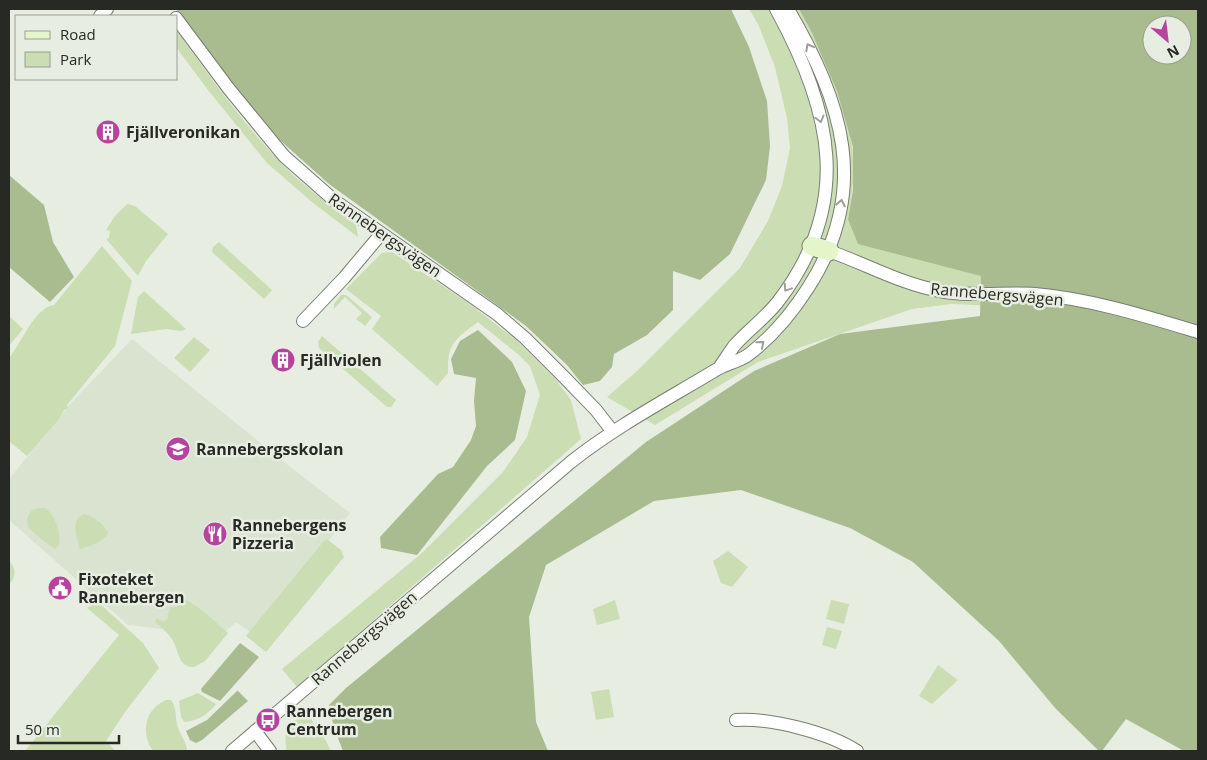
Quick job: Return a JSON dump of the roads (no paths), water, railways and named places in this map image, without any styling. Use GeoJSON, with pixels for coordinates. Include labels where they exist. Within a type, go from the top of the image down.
{"type":"FeatureCollection","features":[{"type":"Feature","properties":{"kind":"street"},"geometry":{"type":"LineString","coordinates":[[776,9],[788,31],[811,86],[826,143],[828,171],[820,222],[821,248]]}},
{"type":"Feature","properties":{"kind":"street"},"geometry":{"type":"LineString","coordinates":[[788,9],[812,52],[826,84],[835,109],[842,142],[843,193],[821,248]]}},
{"type":"Feature","properties":{"kind":"street","name":"Rannebergsvägen"},"geometry":{"type":"LineString","coordinates":[[178,20],[229,89],[284,156],[335,201],[474,297],[504,320],[565,378],[596,410],[613,432]]}},
{"type":"Feature","properties":{"kind":"street"},"geometry":{"type":"LineString","coordinates":[[302,321],[344,278],[381,234]]}},
{"type":"Feature","properties":{"kind":"street","name":"Rannebergsvägen"},"geometry":{"type":"LineString","coordinates":[[821,248],[913,285],[941,292],[1054,297],[1147,316],[1198,332]]}},
{"type":"Feature","properties":{"kind":"street","name":"Rannebergsvägen"},"geometry":{"type":"LineString","coordinates":[[232,751],[571,462],[613,432],[719,368],[746,356],[771,336],[799,302],[816,276],[821,248]]}},
{"type":"Feature","properties":{"kind":"street","name":"Rannebergsvägen"},"geometry":{"type":"LineString","coordinates":[[719,368],[735,346],[776,304],[799,270],[821,248]]}},
{"type":"Feature","properties":{"kind":"street"},"geometry":{"type":"LineString","coordinates":[[736,720],[751,719],[808,731],[857,751]]}},
{"type":"Feature","properties":{"kind":"street"},"geometry":{"type":"LineString","coordinates":[[254,731],[270,751]]}},
{"type":"Feature","properties":{"kind":"place","name":"Fjällveronikan"},"geometry":{"type":"Point","coordinates":[108,132]}},
{"type":"Feature","properties":{"kind":"place","name":"Fjällviolen"},"geometry":{"type":"Point","coordinates":[283,360]}},
{"type":"Feature","properties":{"kind":"place","name":"Rannebergsskolan"},"geometry":{"type":"Point","coordinates":[178,449]}},
{"type":"Feature","properties":{"kind":"place","name":"Rannebergens Pizzeria"},"geometry":{"type":"Point","coordinates":[215,534]}},
{"type":"Feature","properties":{"kind":"place","name":"Fixoteket Rannebergen"},"geometry":{"type":"Point","coordinates":[60,588]}},
{"type":"Feature","properties":{"kind":"place","name":"Rannebergen Centrum"},"geometry":{"type":"Point","coordinates":[268,720]}}]}
